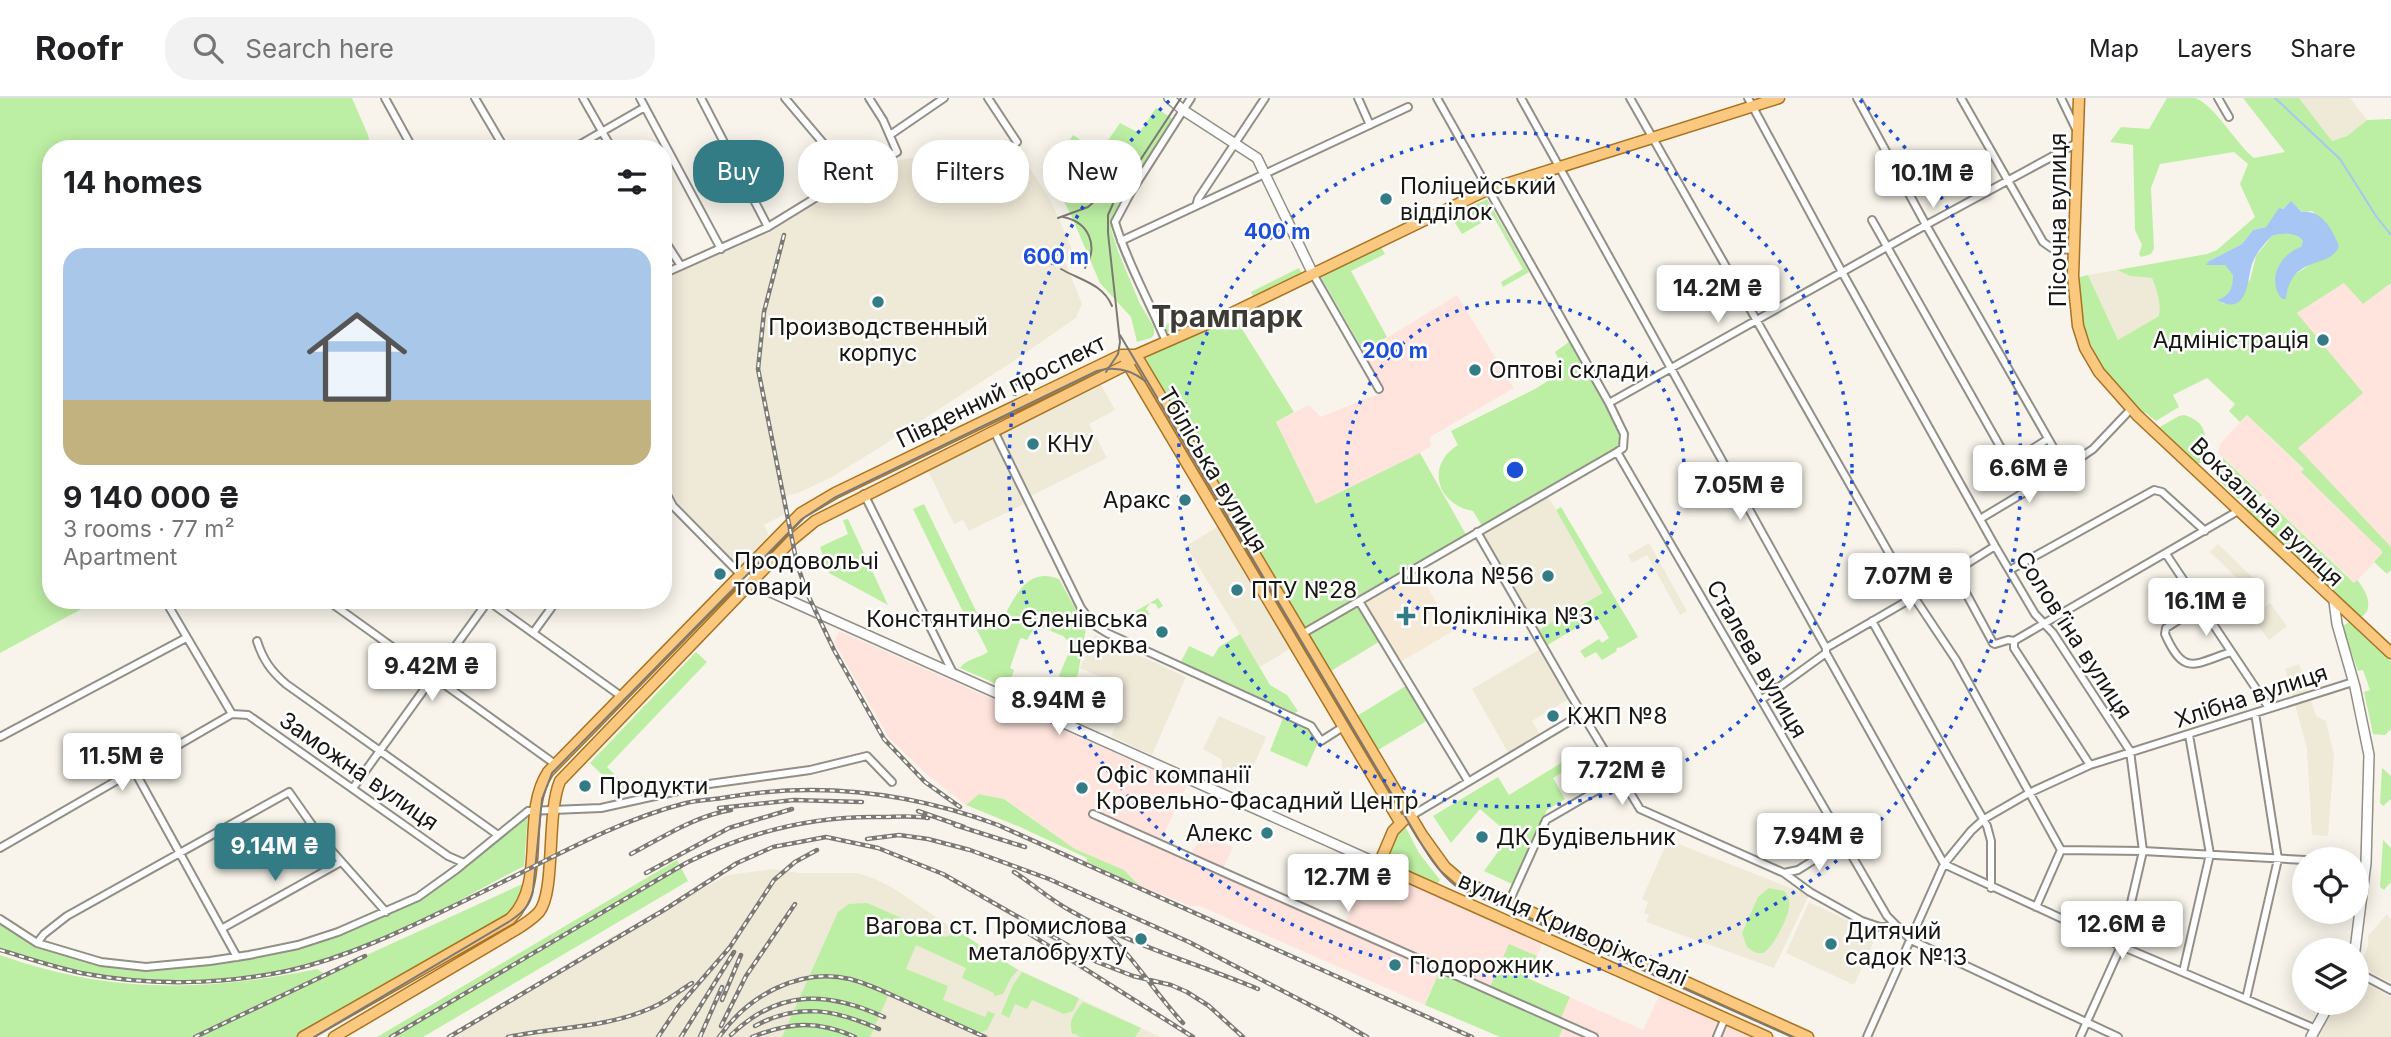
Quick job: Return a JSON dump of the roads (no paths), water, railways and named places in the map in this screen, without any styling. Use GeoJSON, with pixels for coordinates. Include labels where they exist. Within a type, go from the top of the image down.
{"type":"FeatureCollection","features":[{"type":"Feature","properties":{"kind":"main road"},"geometry":{"type":"LineString","coordinates":[[1136,355],[1233,313],[1488,190],[1653,138],[1750,102],[1779,98]]}},
{"type":"Feature","properties":{"kind":"main road","name":"Пісочна вулиця"},"geometry":{"type":"LineString","coordinates":[[2079,98],[2073,291],[2081,338],[2099,372],[2131,409]]}},
{"type":"Feature","properties":{"kind":"main road"},"geometry":{"type":"LineString","coordinates":[[1171,100],[1257,158],[1312,274]]}},
{"type":"Feature","properties":{"kind":"main road","name":"Південний проспект"},"geometry":{"type":"LineString","coordinates":[[303,1037],[510,919],[517,912],[526,895],[529,881],[539,788],[555,764],[794,519],[817,503],[1136,355]]}},
{"type":"Feature","properties":{"kind":"main road","name":"Тбіліська вулиця"},"geometry":{"type":"LineString","coordinates":[[1136,355],[1411,816]]}},
{"type":"Feature","properties":{"kind":"main road","name":"Південний проспект"},"geometry":{"type":"LineString","coordinates":[[334,1037],[517,929],[539,912],[544,903],[548,881],[556,788],[566,772],[805,528],[833,510],[994,431],[1125,359]]}},
{"type":"Feature","properties":{"kind":"main road","name":"Тбіліська вулиця"},"geometry":{"type":"LineString","coordinates":[[1125,359],[1400,822]]}},
{"type":"Feature","properties":{"kind":"main road","name":"Вокзальна вулиця"},"geometry":{"type":"LineString","coordinates":[[2131,409],[2334,601],[2337,624],[2369,755],[2362,847]]}},
{"type":"Feature","properties":{"kind":"main road","name":"вулиця Криворіжсталі"},"geometry":{"type":"LineString","coordinates":[[740,574],[751,583],[1767,1037]]}},
{"type":"Feature","properties":{"kind":"main road"},"geometry":{"type":"LineString","coordinates":[[2334,601],[2391,653]]}},
{"type":"Feature","properties":{"kind":"main road"},"geometry":{"type":"LineString","coordinates":[[1378,864],[1393,831],[1400,822],[1411,816]]}},
{"type":"Feature","properties":{"kind":"main road","name":"вулиця Криворіжсталі"},"geometry":{"type":"LineString","coordinates":[[1411,816],[1438,858],[1460,880],[1808,1037]]}},
{"type":"Feature","properties":{"kind":"main road"},"geometry":{"type":"LineString","coordinates":[[2314,1033],[2324,1015]]}},
{"type":"Feature","properties":{"kind":"street"},"geometry":{"type":"LineString","coordinates":[[385,98],[408,140]]}},
{"type":"Feature","properties":{"kind":"street"},"geometry":{"type":"LineString","coordinates":[[475,98],[500,140]]}},
{"type":"Feature","properties":{"kind":"street"},"geometry":{"type":"LineString","coordinates":[[583,98],[608,140]]}},
{"type":"Feature","properties":{"kind":"street"},"geometry":{"type":"LineString","coordinates":[[640,98],[663,140]]}},
{"type":"Feature","properties":{"kind":"street"},"geometry":{"type":"LineString","coordinates":[[701,98],[768,227]]}},
{"type":"Feature","properties":{"kind":"street"},"geometry":{"type":"LineString","coordinates":[[785,98],[821,140]]}},
{"type":"Feature","properties":{"kind":"street"},"geometry":{"type":"LineString","coordinates":[[869,98],[892,140]]}},
{"type":"Feature","properties":{"kind":"street"},"geometry":{"type":"LineString","coordinates":[[988,98],[1016,140]]}},
{"type":"Feature","properties":{"kind":"street"},"geometry":{"type":"LineString","coordinates":[[1166,342],[1115,222],[1191,98]]}},
{"type":"Feature","properties":{"kind":"street"},"geometry":{"type":"LineString","coordinates":[[1196,206],[1265,98]]}},
{"type":"Feature","properties":{"kind":"street"},"geometry":{"type":"LineString","coordinates":[[1358,98],[1370,125]]}},
{"type":"Feature","properties":{"kind":"street"},"geometry":{"type":"LineString","coordinates":[[1302,634],[1623,448],[1625,440],[1609,403],[1437,98]]}},
{"type":"Feature","properties":{"kind":"street"},"geometry":{"type":"LineString","coordinates":[[1521,98],[1944,864],[1992,888],[2246,999],[2314,1033]]}},
{"type":"Feature","properties":{"kind":"street"},"geometry":{"type":"LineString","coordinates":[[1630,98],[1914,597],[1956,660],[2060,850]]}},
{"type":"Feature","properties":{"kind":"street"},"geometry":{"type":"LineString","coordinates":[[1857,98],[2065,468]]}},
{"type":"Feature","properties":{"kind":"street"},"geometry":{"type":"LineString","coordinates":[[1961,98],[2047,247],[2075,250]]}},
{"type":"Feature","properties":{"kind":"street"},"geometry":{"type":"LineString","coordinates":[[1609,403],[2007,181],[2077,138],[2061,98]]}},
{"type":"Feature","properties":{"kind":"street"},"geometry":{"type":"LineString","coordinates":[[2218,98],[2229,117]]}},
{"type":"Feature","properties":{"kind":"street"},"geometry":{"type":"LineString","coordinates":[[890,135],[942,99]]}},
{"type":"Feature","properties":{"kind":"street","name":"Соловʼїна вулиця"},"geometry":{"type":"LineString","coordinates":[[1750,102],[1995,546],[2035,614],[2053,633],[2130,751],[2143,851],[2122,946],[2080,1037]]}},
{"type":"Feature","properties":{"kind":"street"},"geometry":{"type":"LineString","coordinates":[[588,140],[645,107]]}},
{"type":"Feature","properties":{"kind":"street"},"geometry":{"type":"LineString","coordinates":[[1121,241],[1408,107]]}},
{"type":"Feature","properties":{"kind":"street"},"geometry":{"type":"LineString","coordinates":[[672,157],[721,249]]}},
{"type":"Feature","properties":{"kind":"street"},"geometry":{"type":"LineString","coordinates":[[672,270],[768,227],[807,203]]}},
{"type":"Feature","properties":{"kind":"street"},"geometry":{"type":"LineString","coordinates":[[1872,220],[2006,457],[2013,461],[2048,439]]}},
{"type":"Feature","properties":{"kind":"street"},"geometry":{"type":"LineString","coordinates":[[672,252],[681,266]]}},
{"type":"Feature","properties":{"kind":"street"},"geometry":{"type":"LineString","coordinates":[[1312,274],[1379,389]]}},
{"type":"Feature","properties":{"kind":"street"},"geometry":{"type":"LineString","coordinates":[[1980,519],[2093,449],[2131,409]]}},
{"type":"Feature","properties":{"kind":"street"},"geometry":{"type":"LineString","coordinates":[[994,431],[1081,608],[1094,625],[1311,726],[1321,741],[1343,727]]}},
{"type":"Feature","properties":{"kind":"street","name":"Сталева вулиця"},"geometry":{"type":"LineString","coordinates":[[1617,452],[1895,925],[1911,940],[2118,1037]]}},
{"type":"Feature","properties":{"kind":"street"},"geometry":{"type":"LineString","coordinates":[[2010,570],[2154,490],[2162,492],[2205,531]]}},
{"type":"Feature","properties":{"kind":"street"},"geometry":{"type":"LineString","coordinates":[[864,494],[953,673]]}},
{"type":"Feature","properties":{"kind":"street"},"geometry":{"type":"LineString","coordinates":[[672,504],[740,574]]}},
{"type":"Feature","properties":{"kind":"street"},"geometry":{"type":"LineString","coordinates":[[1954,571],[1993,643],[2014,641],[2238,511]]}},
{"type":"Feature","properties":{"kind":"street"},"geometry":{"type":"LineString","coordinates":[[1478,533],[1620,777],[1634,800],[1646,813],[1784,873],[1810,892],[1862,921],[1880,927],[1895,925]]}},
{"type":"Feature","properties":{"kind":"street"},"geometry":{"type":"LineString","coordinates":[[1761,700],[1826,650],[1995,546]]}},
{"type":"Feature","properties":{"kind":"street"},"geometry":{"type":"LineString","coordinates":[[2166,554],[2269,708]]}},
{"type":"Feature","properties":{"kind":"street"},"geometry":{"type":"LineString","coordinates":[[1359,601],[1468,781]]}},
{"type":"Feature","properties":{"kind":"street"},"geometry":{"type":"LineString","coordinates":[[2200,606],[2166,628],[2165,634],[2176,656],[2183,663],[2191,665],[2231,652]]}},
{"type":"Feature","properties":{"kind":"street"},"geometry":{"type":"LineString","coordinates":[[0,848],[232,714],[170,609]]}},
{"type":"Feature","properties":{"kind":"street"},"geometry":{"type":"LineString","coordinates":[[341,609],[555,764]]}},
{"type":"Feature","properties":{"kind":"street"},"geometry":{"type":"LineString","coordinates":[[353,788],[482,609]]}},
{"type":"Feature","properties":{"kind":"street"},"geometry":{"type":"LineString","coordinates":[[499,609],[621,696]]}},
{"type":"Feature","properties":{"kind":"street"},"geometry":{"type":"LineString","coordinates":[[533,633],[550,609]]}},
{"type":"Feature","properties":{"kind":"street"},"geometry":{"type":"LineString","coordinates":[[1872,621],[1984,820],[1991,841],[1992,888]]}},
{"type":"Feature","properties":{"kind":"street"},"geometry":{"type":"LineString","coordinates":[[0,737],[186,638]]}},
{"type":"Feature","properties":{"kind":"street"},"geometry":{"type":"LineString","coordinates":[[257,641],[270,670],[498,835]]}},
{"type":"Feature","properties":{"kind":"street"},"geometry":{"type":"LineString","coordinates":[[2014,641],[2014,648],[2090,765]]}},
{"type":"Feature","properties":{"kind":"street","name":"Хлібна вулиця"},"geometry":{"type":"LineString","coordinates":[[1867,1037],[1944,864],[1970,831],[1984,820],[2029,793],[2090,765],[2353,682]]}},
{"type":"Feature","properties":{"kind":"street"},"geometry":{"type":"LineString","coordinates":[[1411,816],[1582,713]]}},
{"type":"Feature","properties":{"kind":"street"},"geometry":{"type":"LineString","coordinates":[[2246,999],[2278,859],[2255,713]]}},
{"type":"Feature","properties":{"kind":"street","name":"Заможна вулиця"},"geometry":{"type":"LineString","coordinates":[[232,714],[248,715],[449,856],[464,863]]}},
{"type":"Feature","properties":{"kind":"street"},"geometry":{"type":"LineString","coordinates":[[2183,972],[2210,854],[2189,735]]}},
{"type":"Feature","properties":{"kind":"street"},"geometry":{"type":"LineString","coordinates":[[0,919],[37,943],[101,962],[146,967],[237,957],[298,945],[338,932],[418,897],[528,811],[601,808],[709,783],[810,770],[867,756],[892,782]]}},
{"type":"Feature","properties":{"kind":"street"},"geometry":{"type":"LineString","coordinates":[[134,770],[237,957]]}},
{"type":"Feature","properties":{"kind":"street"},"geometry":{"type":"LineString","coordinates":[[1509,902],[1546,820],[1620,777]]}},
{"type":"Feature","properties":{"kind":"street"},"geometry":{"type":"LineString","coordinates":[[37,943],[67,916],[289,792],[324,842],[386,912]]}},
{"type":"Feature","properties":{"kind":"street"},"geometry":{"type":"LineString","coordinates":[[1093,814],[1594,1037]]}},
{"type":"Feature","properties":{"kind":"street"},"geometry":{"type":"LineString","coordinates":[[1784,873],[1798,870],[1844,841]]}},
{"type":"Feature","properties":{"kind":"street"},"geometry":{"type":"LineString","coordinates":[[2060,850],[2143,851],[2292,860]]}},
{"type":"Feature","properties":{"kind":"street"},"geometry":{"type":"LineString","coordinates":[[2036,907],[2060,850]]}},
{"type":"Feature","properties":{"kind":"street"},"geometry":{"type":"LineString","coordinates":[[223,928],[341,862]]}},
{"type":"Feature","properties":{"kind":"street"},"geometry":{"type":"LineString","coordinates":[[2369,978],[2391,990]]}},
{"type":"Feature","properties":{"kind":"street"},"geometry":{"type":"LineString","coordinates":[[1717,1037],[1726,1018]]}},
{"type":"Feature","properties":{"kind":"water"},"geometry":{"type":"Polygon","coordinates":[[[2291,201],[2302,212],[2321,217],[2339,246],[2335,253],[2303,268],[2289,284],[2286,299],[2282,299],[2277,292],[2275,276],[2287,255],[2301,247],[2303,241],[2289,234],[2272,236],[2260,249],[2252,264],[2247,287],[2240,301],[2227,304],[2217,300],[2230,291],[2233,275],[2225,265],[2206,265],[2242,244],[2253,230],[2266,227],[2279,208],[2283,209],[2291,201]]]}},
{"type":"Feature","properties":{"kind":"waterway"},"geometry":{"type":"LineString","coordinates":[[2275,98],[2340,159],[2391,235]]}},
{"type":"Feature","properties":{"kind":"tram line"},"geometry":{"type":"LineString","coordinates":[[1106,372],[1118,354],[1120,342],[1108,215],[1116,197],[1181,98]]}},
{"type":"Feature","properties":{"kind":"tram line"},"geometry":{"type":"LineString","coordinates":[[1058,218],[1093,203]]}},
{"type":"Feature","properties":{"kind":"tram line"},"geometry":{"type":"LineString","coordinates":[[1063,217],[1079,224],[1089,236],[1091,251],[1085,268]]}},
{"type":"Feature","properties":{"kind":"tram line"},"geometry":{"type":"LineString","coordinates":[[1061,269],[1103,292],[1112,306]]}},
{"type":"Feature","properties":{"kind":"tram line"},"geometry":{"type":"LineString","coordinates":[[1120,335],[1417,837],[1449,880],[1457,887],[1792,1037]]}},
{"type":"Feature","properties":{"kind":"tram line"},"geometry":{"type":"LineString","coordinates":[[314,1037],[522,912],[533,891],[542,799],[552,773],[802,519],[834,498],[1097,371],[1122,370],[1145,381]]}},
{"type":"Feature","properties":{"kind":"railway"},"geometry":{"type":"LineString","coordinates":[[784,235],[764,312],[758,369],[797,564],[807,593],[834,650],[884,739],[925,782],[960,807]]}},
{"type":"Feature","properties":{"kind":"railway"},"geometry":{"type":"LineString","coordinates":[[0,950],[81,973],[132,980],[184,982],[262,976],[334,958],[379,940],[603,833],[658,811],[690,802],[757,793],[827,790],[896,797],[931,804],[998,825],[1472,1037]]}},
{"type":"Feature","properties":{"kind":"railway"},"geometry":{"type":"LineString","coordinates":[[719,808],[794,800],[862,802]]}},
{"type":"Feature","properties":{"kind":"railway"},"geometry":{"type":"LineString","coordinates":[[646,873],[729,828],[792,809]]}},
{"type":"Feature","properties":{"kind":"railway"},"geometry":{"type":"LineString","coordinates":[[631,854],[692,822],[731,810]]}},
{"type":"Feature","properties":{"kind":"railway"},"geometry":{"type":"LineString","coordinates":[[918,811],[964,827]]}},
{"type":"Feature","properties":{"kind":"railway"},"geometry":{"type":"LineString","coordinates":[[391,1037],[709,852],[780,828],[828,819],[910,816],[928,818]]}},
{"type":"Feature","properties":{"kind":"railway"},"geometry":{"type":"LineString","coordinates":[[955,825],[1025,847]]}},
{"type":"Feature","properties":{"kind":"railway"},"geometry":{"type":"LineString","coordinates":[[867,839],[899,835],[928,839],[970,850],[1049,879],[1189,942],[1367,1037]]}},
{"type":"Feature","properties":{"kind":"railway"},"geometry":{"type":"LineString","coordinates":[[449,1037],[664,910],[737,863],[773,847],[826,837],[878,848],[943,874],[1097,962],[1187,992],[1209,1006],[1243,1037]]}},
{"type":"Feature","properties":{"kind":"railway"},"geometry":{"type":"LineString","coordinates":[[658,1037],[678,1007],[730,947],[774,880],[795,862],[817,850]]}},
{"type":"Feature","properties":{"kind":"railway"},"geometry":{"type":"LineString","coordinates":[[1014,872],[1056,902],[1093,923],[1258,989]]}},
{"type":"Feature","properties":{"kind":"railway"},"geometry":{"type":"LineString","coordinates":[[721,1026],[746,976],[795,904]]}},
{"type":"Feature","properties":{"kind":"railway"},"geometry":{"type":"LineString","coordinates":[[1025,931],[1193,1037]]}},
{"type":"Feature","properties":{"kind":"railway"},"geometry":{"type":"LineString","coordinates":[[1106,933],[1127,954],[1183,1023]]}},
{"type":"Feature","properties":{"kind":"railway"},"geometry":{"type":"LineString","coordinates":[[681,1037],[734,952]]}},
{"type":"Feature","properties":{"kind":"railway"},"geometry":{"type":"LineString","coordinates":[[722,1000],[741,955]]}},
{"type":"Feature","properties":{"kind":"railway"},"geometry":{"type":"LineString","coordinates":[[195,1037],[365,956]]}},
{"type":"Feature","properties":{"kind":"railway"},"geometry":{"type":"LineString","coordinates":[[719,1037],[745,1009],[776,988],[812,977],[831,976],[871,986],[985,1037]]}},
{"type":"Feature","properties":{"kind":"railway"},"geometry":{"type":"LineString","coordinates":[[508,1037],[617,1020],[662,1003],[692,983]]}},
{"type":"Feature","properties":{"kind":"railway"},"geometry":{"type":"LineString","coordinates":[[700,1037],[722,987]]}},
{"type":"Feature","properties":{"kind":"railway"},"geometry":{"type":"LineString","coordinates":[[731,1035],[767,1009],[804,999],[843,1002],[884,1017]]}},
{"type":"Feature","properties":{"kind":"railway"},"geometry":{"type":"LineString","coordinates":[[755,1026],[787,1014],[817,1011],[848,1017],[879,1029]]}},
{"type":"Feature","properties":{"kind":"railway"},"geometry":{"type":"LineString","coordinates":[[752,1037],[779,1028],[804,1025],[828,1028],[855,1037]]}},
{"type":"Feature","properties":{"kind":"place","name":"Поліцейський відділок"},"geometry":{"type":"Point","coordinates":[1386,199]}},
{"type":"Feature","properties":{"kind":"place","name":"Производственный корпус"},"geometry":{"type":"Point","coordinates":[878,302]}},
{"type":"Feature","properties":{"kind":"place","name":"Адміністрація"},"geometry":{"type":"Point","coordinates":[2323,340]}},
{"type":"Feature","properties":{"kind":"place","name":"Оптові склади"},"geometry":{"type":"Point","coordinates":[1475,370]}},
{"type":"Feature","properties":{"kind":"place","name":"КНУ"},"geometry":{"type":"Point","coordinates":[1033,444]}},
{"type":"Feature","properties":{"kind":"place","name":"Аракс"},"geometry":{"type":"Point","coordinates":[1185,500]}},
{"type":"Feature","properties":{"kind":"place","name":"Продовольчі товари"},"geometry":{"type":"Point","coordinates":[720,574]}},
{"type":"Feature","properties":{"kind":"place","name":"Школа №56"},"geometry":{"type":"Point","coordinates":[1548,576]}},
{"type":"Feature","properties":{"kind":"place","name":"ПТУ №28"},"geometry":{"type":"Point","coordinates":[1237,590]}},
{"type":"Feature","properties":{"kind":"place","name":"Поліклініка №3"},"geometry":{"type":"Point","coordinates":[1406,616]}},
{"type":"Feature","properties":{"kind":"place","name":"Констянтино-Єленівська церква"},"geometry":{"type":"Point","coordinates":[1162,632]}},
{"type":"Feature","properties":{"kind":"place","name":"КЖП №8"},"geometry":{"type":"Point","coordinates":[1553,716]}},
{"type":"Feature","properties":{"kind":"place","name":"Продукти"},"geometry":{"type":"Point","coordinates":[585,786]}},
{"type":"Feature","properties":{"kind":"place","name":"Офіс компанії Кровельно-Фасадний Центр"},"geometry":{"type":"Point","coordinates":[1082,788]}},
{"type":"Feature","properties":{"kind":"place","name":"Алекс"},"geometry":{"type":"Point","coordinates":[1267,833]}},
{"type":"Feature","properties":{"kind":"place","name":"ДК Будівельник"},"geometry":{"type":"Point","coordinates":[1482,837]}},
{"type":"Feature","properties":{"kind":"place","name":"Вагова ст. Промислова металобрухту"},"geometry":{"type":"Point","coordinates":[1141,939]}},
{"type":"Feature","properties":{"kind":"place","name":"Дитячий садок №13"},"geometry":{"type":"Point","coordinates":[1831,944]}},
{"type":"Feature","properties":{"kind":"place","name":"Подорожник"},"geometry":{"type":"Point","coordinates":[1395,965]}},
{"type":"Feature","properties":{"kind":"district","name":"Трампарк"},"geometry":{"type":"Point","coordinates":[1227,316]}}]}
